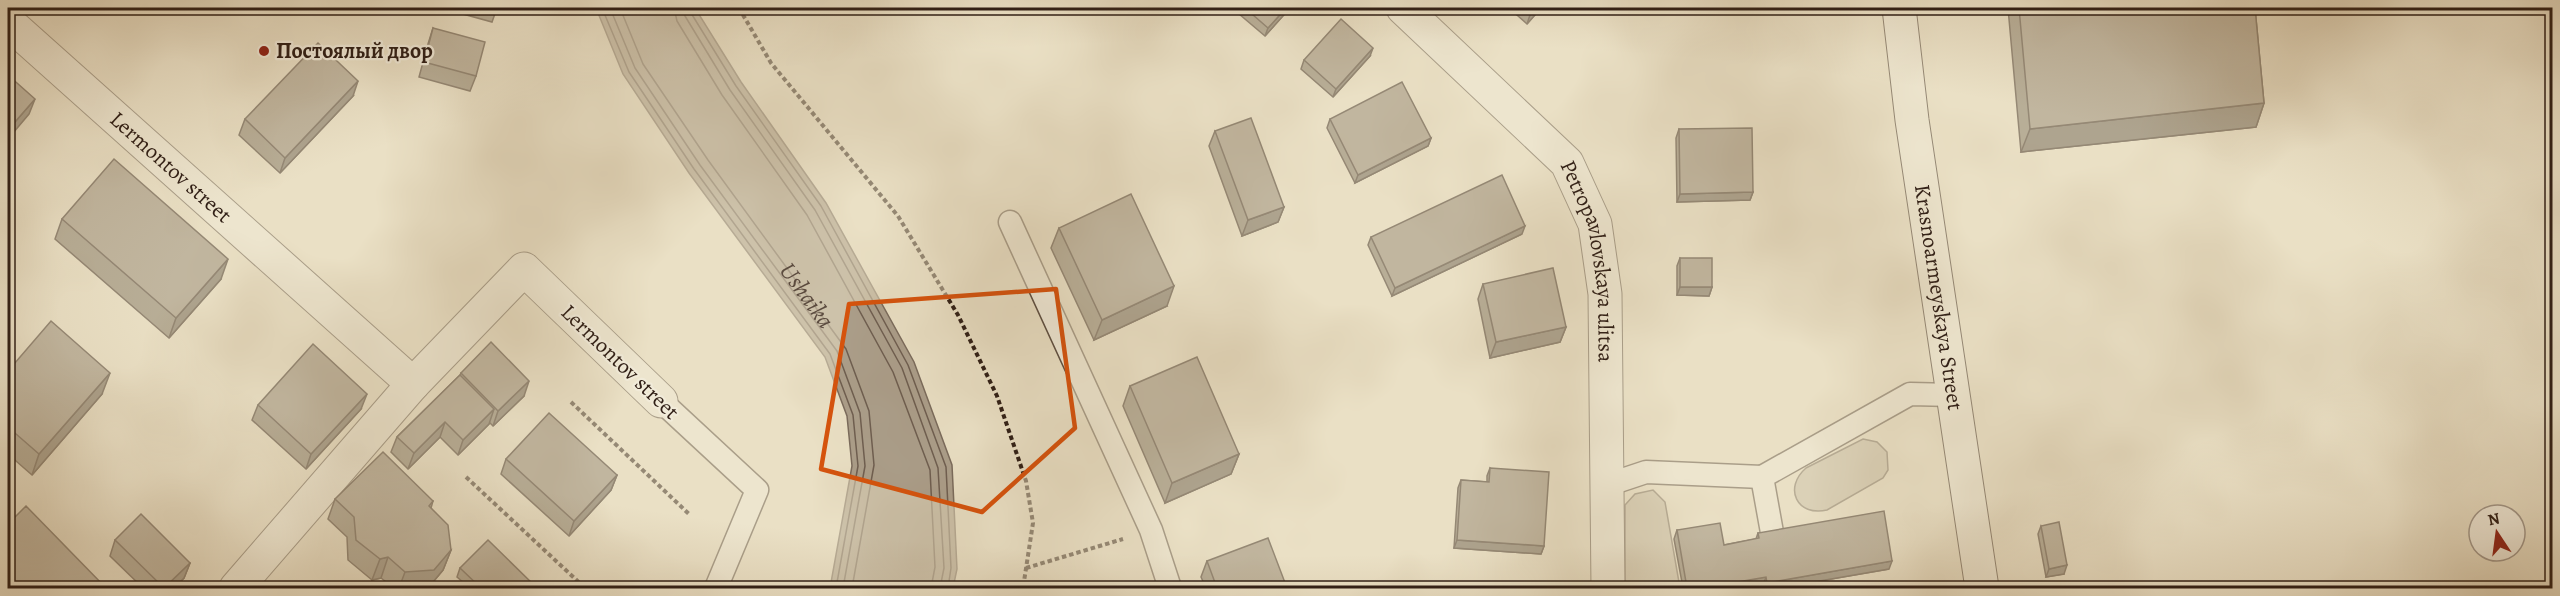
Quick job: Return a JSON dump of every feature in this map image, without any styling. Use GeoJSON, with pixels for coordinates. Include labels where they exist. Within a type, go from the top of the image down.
{"type":"FeatureCollection","features":[{"type":"Feature","properties":{"kind":"street","name":"Petropavlovskaya ulitsa"},"geometry":{"type":"LineString","coordinates":[[1403,8],[1567,163],[1595,224],[1605,294],[1608,588]]}},
{"type":"Feature","properties":{"kind":"street","name":"Krasnoarmeyskaya Street"},"geometry":{"type":"LineString","coordinates":[[1899,8],[1912,120],[1982,588]]}},
{"type":"Feature","properties":{"kind":"street","name":"Lermontov street"},"geometry":{"type":"LineString","coordinates":[[8,22],[412,384]]}},
{"type":"Feature","properties":{"kind":"street","name":"Lermontov street"},"geometry":{"type":"LineString","coordinates":[[236,588],[412,384],[524,269],[660,401]]}},
{"type":"Feature","properties":{"kind":"lane"},"geometry":{"type":"LineString","coordinates":[[1010,222],[1151,530],[1170,588]]}},
{"type":"Feature","properties":{"kind":"lane"},"geometry":{"type":"LineString","coordinates":[[1607,485],[1646,472],[1762,477],[1910,394],[1954,395]]}},
{"type":"Feature","properties":{"kind":"lane","name":"Lermontov street"},"geometry":{"type":"LineString","coordinates":[[660,401],[757,490],[716,588]]}},
{"type":"Feature","properties":{"kind":"lane"},"geometry":{"type":"LineString","coordinates":[[1762,477],[1782,588]]}},
{"type":"Feature","properties":{"kind":"path"},"geometry":{"type":"LineString","coordinates":[[739,8],[771,63],[898,216],[958,315],[997,396],[1026,481],[1033,524],[1023,588]]}},
{"type":"Feature","properties":{"kind":"path"},"geometry":{"type":"LineString","coordinates":[[571,402],[690,515]]}},
{"type":"Feature","properties":{"kind":"path"},"geometry":{"type":"LineString","coordinates":[[466,477],[585,588]]}},
{"type":"Feature","properties":{"kind":"path"},"geometry":{"type":"LineString","coordinates":[[1026,568],[1151,530]]}},
{"type":"Feature","properties":{"kind":"highlighted area"},"geometry":{"type":"Polygon","coordinates":[[[1056,289],[1075,428],[982,512],[821,469],[849,304],[1056,289]]]}},
{"type":"Feature","properties":{"kind":"shaded area"},"geometry":{"type":"Polygon","coordinates":[[[1863,439],[1877,442],[1887,452],[1888,470],[1883,478],[1827,510],[1817,511],[1801,505],[1795,492],[1795,484],[1806,468],[1863,439]]]}},
{"type":"Feature","properties":{"kind":"shaded area"},"geometry":{"type":"Polygon","coordinates":[[[1653,490],[1665,502],[1680,588],[1625,588],[1625,505],[1635,494],[1653,490]]]}},
{"type":"Feature","properties":{"kind":"water","name":"Ushaika"},"geometry":{"type":"Polygon","coordinates":[[[596,8],[695,8],[741,82],[826,203],[914,362],[952,465],[957,569],[953,588],[830,588],[852,466],[847,416],[825,357],[689,173],[623,74],[596,8]]]}},
{"type":"Feature","properties":{"kind":"building"},"geometry":{"type":"Polygon","coordinates":[[[1245,8],[1286,8],[1268,28],[1245,8]]]}},
{"type":"Feature","properties":{"kind":"building"},"geometry":{"type":"Polygon","coordinates":[[[1521,8],[1537,8],[1530,15],[1521,8]]]}},
{"type":"Feature","properties":{"kind":"building"},"geometry":{"type":"Polygon","coordinates":[[[2019,8],[2255,8],[2264,103],[2030,129],[2019,8]]]}},
{"type":"Feature","properties":{"kind":"building"},"geometry":{"type":"Polygon","coordinates":[[[1341,19],[1373,48],[1336,89],[1304,60],[1341,19]]]}},
{"type":"Feature","properties":{"kind":"building"},"geometry":{"type":"Polygon","coordinates":[[[433,28],[485,42],[476,76],[424,62],[433,28]]]}},
{"type":"Feature","properties":{"kind":"building"},"geometry":{"type":"Polygon","coordinates":[[[318,43],[358,81],[285,158],[245,119],[318,43]]]}},
{"type":"Feature","properties":{"kind":"building"},"geometry":{"type":"Polygon","coordinates":[[[8,75],[35,99],[8,130],[8,75]]]}},
{"type":"Feature","properties":{"kind":"building"},"geometry":{"type":"Polygon","coordinates":[[[1402,82],[1431,138],[1358,175],[1330,119],[1402,82]]]}},
{"type":"Feature","properties":{"kind":"building"},"geometry":{"type":"Polygon","coordinates":[[[1251,118],[1284,207],[1248,220],[1215,131],[1251,118]]]}},
{"type":"Feature","properties":{"kind":"building"},"geometry":{"type":"Polygon","coordinates":[[[1752,128],[1753,192],[1680,194],[1679,129],[1752,128]]]}},
{"type":"Feature","properties":{"kind":"building"},"geometry":{"type":"Polygon","coordinates":[[[114,159],[228,259],[176,318],[62,219],[114,159]]]}},
{"type":"Feature","properties":{"kind":"building"},"geometry":{"type":"Polygon","coordinates":[[[1502,175],[1525,226],[1395,288],[1371,237],[1502,175]]]}},
{"type":"Feature","properties":{"kind":"building"},"geometry":{"type":"Polygon","coordinates":[[[1131,194],[1174,286],[1102,320],[1059,228],[1131,194]]]}},
{"type":"Feature","properties":{"kind":"building"},"geometry":{"type":"Polygon","coordinates":[[[1680,258],[1712,258],[1712,287],[1680,287],[1680,258]]]}},
{"type":"Feature","properties":{"kind":"building"},"geometry":{"type":"Polygon","coordinates":[[[1553,268],[1566,327],[1496,342],[1483,284],[1553,268]]]}},
{"type":"Feature","properties":{"kind":"building"},"geometry":{"type":"Polygon","coordinates":[[[51,321],[110,373],[39,454],[8,427],[8,371],[51,321]]]}},
{"type":"Feature","properties":{"kind":"building"},"geometry":{"type":"Polygon","coordinates":[[[491,342],[529,381],[498,411],[461,373],[491,342]]]}},
{"type":"Feature","properties":{"kind":"building"},"geometry":{"type":"Polygon","coordinates":[[[313,344],[367,394],[311,454],[258,405],[313,344]]]}},
{"type":"Feature","properties":{"kind":"building"},"geometry":{"type":"Polygon","coordinates":[[[1197,357],[1239,454],[1172,483],[1130,386],[1197,357]]]}},
{"type":"Feature","properties":{"kind":"building"},"geometry":{"type":"Polygon","coordinates":[[[460,375],[494,409],[463,440],[445,422],[414,453],[397,437],[460,375]]]}},
{"type":"Feature","properties":{"kind":"building"},"geometry":{"type":"Polygon","coordinates":[[[549,413],[617,475],[574,521],[506,459],[549,413]]]}},
{"type":"Feature","properties":{"kind":"building"},"geometry":{"type":"Polygon","coordinates":[[[383,452],[433,501],[429,506],[448,525],[451,550],[434,570],[405,572],[388,557],[380,559],[356,540],[354,517],[335,499],[383,452]]]}},
{"type":"Feature","properties":{"kind":"building"},"geometry":{"type":"Polygon","coordinates":[[[1490,468],[1549,472],[1544,546],[1457,540],[1461,480],[1489,482],[1490,468]]]}},
{"type":"Feature","properties":{"kind":"building"},"geometry":{"type":"Polygon","coordinates":[[[26,506],[106,588],[8,588],[8,524],[26,506]]]}},
{"type":"Feature","properties":{"kind":"building"},"geometry":{"type":"Polygon","coordinates":[[[1884,511],[1892,561],[1767,583],[1766,577],[1731,583],[1732,588],[1687,588],[1677,530],[1720,523],[1724,545],[1759,538],[1758,533],[1884,511]]]}},
{"type":"Feature","properties":{"kind":"building"},"geometry":{"type":"Polygon","coordinates":[[[141,514],[190,563],[164,588],[115,540],[141,514]]]}},
{"type":"Feature","properties":{"kind":"building"},"geometry":{"type":"Polygon","coordinates":[[[2059,522],[2067,565],[2049,569],[2041,526],[2059,522]]]}},
{"type":"Feature","properties":{"kind":"building"},"geometry":{"type":"Polygon","coordinates":[[[1268,538],[1287,588],[1217,588],[1207,561],[1268,538]]]}},
{"type":"Feature","properties":{"kind":"building"},"geometry":{"type":"Polygon","coordinates":[[[488,540],[537,588],[481,588],[460,568],[488,540]]]}},
{"type":"Feature","properties":{"kind":"place","name":"Постоялый двор"},"geometry":{"type":"Point","coordinates":[264,51]}}]}
